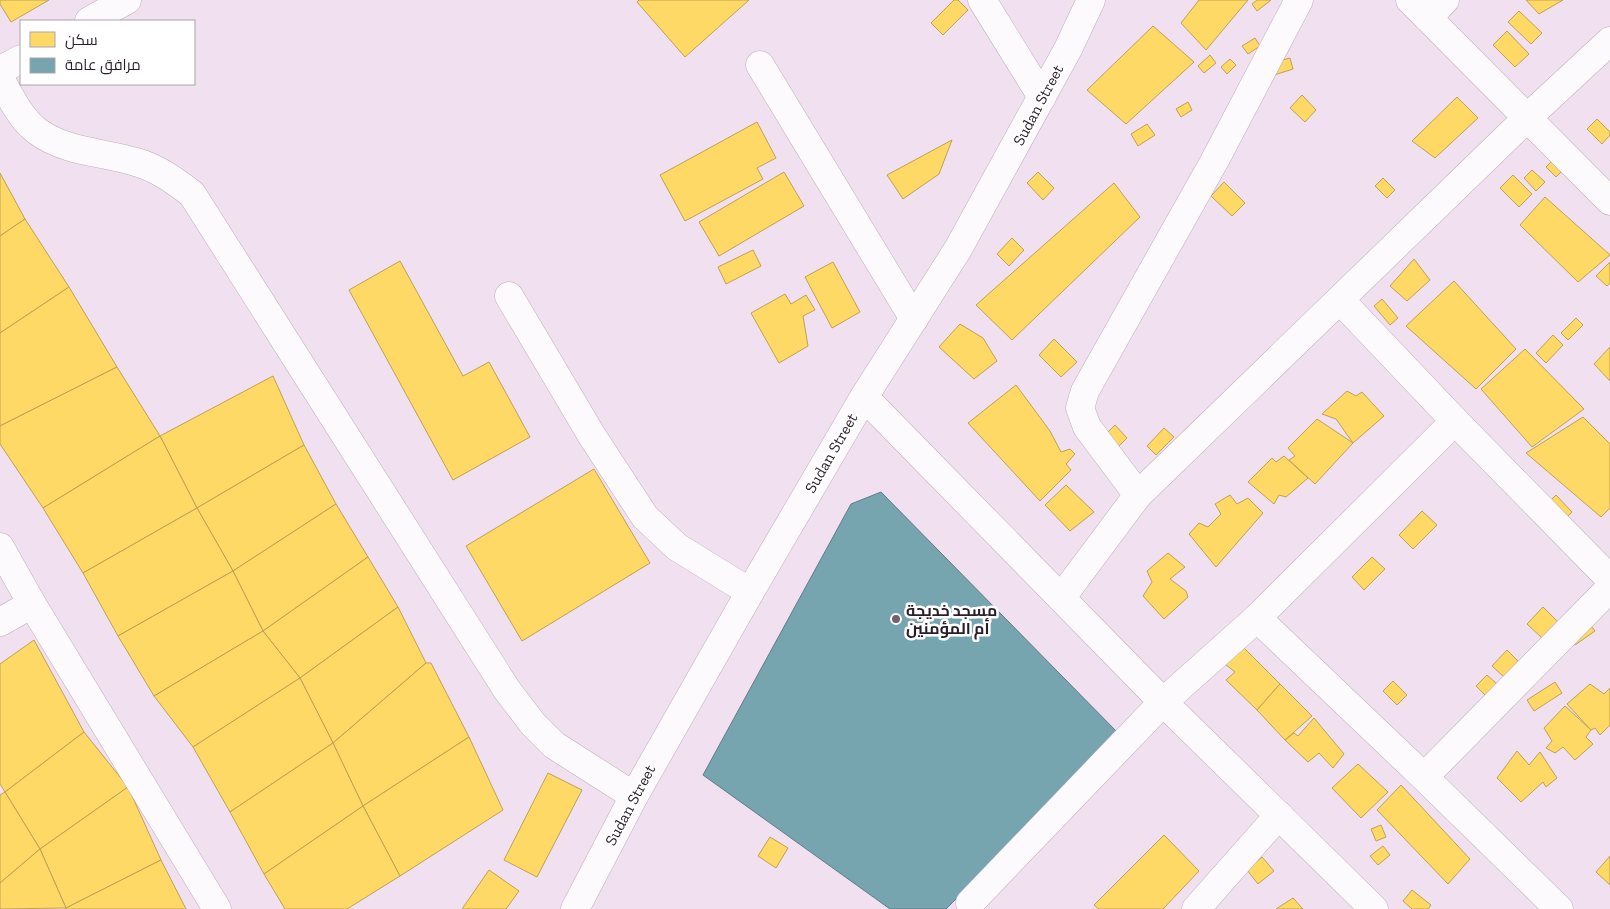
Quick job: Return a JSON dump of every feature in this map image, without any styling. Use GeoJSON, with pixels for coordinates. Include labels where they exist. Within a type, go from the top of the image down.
{"type":"FeatureCollection","features":[{"type":"Feature","properties":{"kind":"street"},"geometry":{"type":"LineString","coordinates":[[91,20],[127,0]]}},
{"type":"Feature","properties":{"kind":"street"},"geometry":{"type":"LineString","coordinates":[[982,0],[1042,97]]}},
{"type":"Feature","properties":{"kind":"street","name":"Sudan Street"},"geometry":{"type":"LineString","coordinates":[[575,909],[634,796],[750,592],[864,397],[958,249],[1068,49],[1091,0]]}},
{"type":"Feature","properties":{"kind":"street"},"geometry":{"type":"LineString","coordinates":[[1138,495],[1087,427],[1080,408],[1085,391],[1215,160],[1299,0]]}},
{"type":"Feature","properties":{"kind":"street"},"geometry":{"type":"LineString","coordinates":[[1427,6],[1527,118],[1610,201]]}},
{"type":"Feature","properties":{"kind":"street"},"geometry":{"type":"LineString","coordinates":[[1061,598],[1138,495],[1527,118],[1610,41]]}},
{"type":"Feature","properties":{"kind":"street"},"geometry":{"type":"LineString","coordinates":[[0,70],[20,59]]}},
{"type":"Feature","properties":{"kind":"street"},"geometry":{"type":"LineString","coordinates":[[760,65],[914,319]]}},
{"type":"Feature","properties":{"kind":"street"},"geometry":{"type":"LineString","coordinates":[[0,78],[21,114],[36,131],[56,142],[136,162],[169,176],[192,194],[507,690],[534,724],[554,745],[634,796]]}},
{"type":"Feature","properties":{"kind":"street"},"geometry":{"type":"LineString","coordinates":[[509,296],[592,436],[645,517],[677,547],[750,592]]}},
{"type":"Feature","properties":{"kind":"street"},"geometry":{"type":"LineString","coordinates":[[1340,300],[1455,421],[1610,579]]}},
{"type":"Feature","properties":{"kind":"street"},"geometry":{"type":"LineString","coordinates":[[864,397],[1163,702],[1374,909]]}},
{"type":"Feature","properties":{"kind":"street"},"geometry":{"type":"LineString","coordinates":[[970,903],[1163,702],[1257,618],[1455,421]]}},
{"type":"Feature","properties":{"kind":"street"},"geometry":{"type":"LineString","coordinates":[[0,547],[32,604],[217,909]]}},
{"type":"Feature","properties":{"kind":"street"},"geometry":{"type":"LineString","coordinates":[[1424,777],[1610,588]]}},
{"type":"Feature","properties":{"kind":"street"},"geometry":{"type":"LineString","coordinates":[[0,622],[32,604]]}},
{"type":"Feature","properties":{"kind":"street"},"geometry":{"type":"LineString","coordinates":[[1257,618],[1559,909]]}},
{"type":"Feature","properties":{"kind":"street"},"geometry":{"type":"LineString","coordinates":[[1196,909],[1279,815]]}},
{"type":"Feature","properties":{"kind":"building: سكن"},"geometry":{"type":"Polygon","coordinates":[[[0,0],[49,0],[11,22],[0,4],[0,0]]]}},
{"type":"Feature","properties":{"kind":"building: سكن"},"geometry":{"type":"Polygon","coordinates":[[[639,0],[749,0],[685,57],[637,2],[639,0]]]}},
{"type":"Feature","properties":{"kind":"building: سكن"},"geometry":{"type":"Polygon","coordinates":[[[954,0],[958,0],[968,10],[943,35],[931,23],[954,0]]]}},
{"type":"Feature","properties":{"kind":"building: سكن"},"geometry":{"type":"Polygon","coordinates":[[[1199,0],[1248,0],[1206,50],[1181,23],[1199,0]]]}},
{"type":"Feature","properties":{"kind":"building: سكن"},"geometry":{"type":"Polygon","coordinates":[[[1257,0],[1271,0],[1257,11],[1252,4],[1257,0]]]}},
{"type":"Feature","properties":{"kind":"building: سكن"},"geometry":{"type":"Polygon","coordinates":[[[1526,0],[1563,0],[1539,14],[1526,0]]]}},
{"type":"Feature","properties":{"kind":"building: سكن"},"geometry":{"type":"Polygon","coordinates":[[[1519,11],[1542,33],[1531,44],[1508,22],[1519,11]]]}},
{"type":"Feature","properties":{"kind":"building: سكن"},"geometry":{"type":"Polygon","coordinates":[[[1153,26],[1194,62],[1126,124],[1087,90],[1153,26]]]}},
{"type":"Feature","properties":{"kind":"building: سكن"},"geometry":{"type":"Polygon","coordinates":[[[1507,31],[1529,54],[1515,67],[1493,45],[1507,31]]]}},
{"type":"Feature","properties":{"kind":"building: سكن"},"geometry":{"type":"Polygon","coordinates":[[[1255,38],[1260,46],[1248,54],[1242,46],[1255,38]]]}},
{"type":"Feature","properties":{"kind":"building: سكن"},"geometry":{"type":"Polygon","coordinates":[[[1210,55],[1216,63],[1204,73],[1198,66],[1210,55]]]}},
{"type":"Feature","properties":{"kind":"building: سكن"},"geometry":{"type":"Polygon","coordinates":[[[1290,58],[1293,69],[1271,76],[1268,64],[1290,58]]]}},
{"type":"Feature","properties":{"kind":"building: سكن"},"geometry":{"type":"Polygon","coordinates":[[[1230,59],[1236,65],[1227,74],[1221,67],[1230,59]]]}},
{"type":"Feature","properties":{"kind":"building: سكن"},"geometry":{"type":"Polygon","coordinates":[[[1302,95],[1316,110],[1305,122],[1290,108],[1302,95]]]}},
{"type":"Feature","properties":{"kind":"building: سكن"},"geometry":{"type":"Polygon","coordinates":[[[1457,97],[1478,118],[1435,158],[1412,141],[1457,97]]]}},
{"type":"Feature","properties":{"kind":"building: سكن"},"geometry":{"type":"Polygon","coordinates":[[[1188,102],[1192,110],[1181,117],[1176,109],[1188,102]]]}},
{"type":"Feature","properties":{"kind":"building: سكن"},"geometry":{"type":"Polygon","coordinates":[[[1597,119],[1610,132],[1610,135],[1602,144],[1587,129],[1597,119]]]}},
{"type":"Feature","properties":{"kind":"building: سكن"},"geometry":{"type":"Polygon","coordinates":[[[757,122],[776,158],[757,168],[763,179],[685,221],[660,175],[757,122]]]}},
{"type":"Feature","properties":{"kind":"building: سكن"},"geometry":{"type":"Polygon","coordinates":[[[1147,124],[1155,135],[1138,146],[1131,134],[1147,124]]]}},
{"type":"Feature","properties":{"kind":"building: سكن"},"geometry":{"type":"Polygon","coordinates":[[[952,140],[939,174],[903,199],[887,175],[952,140]]]}},
{"type":"Feature","properties":{"kind":"building: سكن"},"geometry":{"type":"Polygon","coordinates":[[[1554,159],[1564,169],[1556,177],[1546,167],[1554,159]]]}},
{"type":"Feature","properties":{"kind":"building: سكن"},"geometry":{"type":"Polygon","coordinates":[[[1532,170],[1545,182],[1536,191],[1524,178],[1532,170]]]}},
{"type":"Feature","properties":{"kind":"building: سكن"},"geometry":{"type":"Polygon","coordinates":[[[784,172],[804,206],[719,256],[699,222],[784,172]]]}},
{"type":"Feature","properties":{"kind":"building: سكن"},"geometry":{"type":"Polygon","coordinates":[[[1038,172],[1054,188],[1043,200],[1027,183],[1038,172]]]}},
{"type":"Feature","properties":{"kind":"building: سكن"},"geometry":{"type":"Polygon","coordinates":[[[0,173],[25,219],[0,236],[0,173]]]}},
{"type":"Feature","properties":{"kind":"building: سكن"},"geometry":{"type":"Polygon","coordinates":[[[1513,175],[1532,194],[1519,207],[1500,188],[1513,175]]]}},
{"type":"Feature","properties":{"kind":"building: سكن"},"geometry":{"type":"Polygon","coordinates":[[[1383,178],[1395,190],[1387,198],[1375,186],[1383,178]]]}},
{"type":"Feature","properties":{"kind":"building: سكن"},"geometry":{"type":"Polygon","coordinates":[[[1224,182],[1245,203],[1232,216],[1211,196],[1224,182]]]}},
{"type":"Feature","properties":{"kind":"building: سكن"},"geometry":{"type":"Polygon","coordinates":[[[1114,183],[1140,217],[1012,340],[976,305],[1114,183]]]}},
{"type":"Feature","properties":{"kind":"building: سكن"},"geometry":{"type":"Polygon","coordinates":[[[1545,197],[1610,255],[1578,282],[1520,225],[1545,197]]]}},
{"type":"Feature","properties":{"kind":"building: سكن"},"geometry":{"type":"Polygon","coordinates":[[[25,219],[69,287],[0,333],[0,236],[25,219]]]}},
{"type":"Feature","properties":{"kind":"building: سكن"},"geometry":{"type":"Polygon","coordinates":[[[1012,238],[1024,250],[1009,266],[997,254],[1012,238]]]}},
{"type":"Feature","properties":{"kind":"building: سكن"},"geometry":{"type":"Polygon","coordinates":[[[753,250],[761,266],[726,284],[718,267],[753,250]]]}},
{"type":"Feature","properties":{"kind":"building: سكن"},"geometry":{"type":"Polygon","coordinates":[[[1414,259],[1430,280],[1407,301],[1390,286],[1414,259]]]}},
{"type":"Feature","properties":{"kind":"building: سكن"},"geometry":{"type":"Polygon","coordinates":[[[400,261],[463,376],[489,362],[530,437],[453,480],[349,290],[400,261]]]}},
{"type":"Feature","properties":{"kind":"building: سكن"},"geometry":{"type":"Polygon","coordinates":[[[833,262],[860,312],[832,328],[805,277],[833,262]]]}},
{"type":"Feature","properties":{"kind":"building: سكن"},"geometry":{"type":"Polygon","coordinates":[[[1610,262],[1610,283],[1607,286],[1596,276],[1610,262]]]}},
{"type":"Feature","properties":{"kind":"building: سكن"},"geometry":{"type":"Polygon","coordinates":[[[1454,281],[1516,349],[1476,389],[1406,326],[1454,281]]]}},
{"type":"Feature","properties":{"kind":"building: سكن"},"geometry":{"type":"Polygon","coordinates":[[[69,287],[117,367],[0,426],[0,333],[69,287]]]}},
{"type":"Feature","properties":{"kind":"building: سكن"},"geometry":{"type":"Polygon","coordinates":[[[785,294],[791,304],[806,295],[815,310],[803,316],[808,346],[779,363],[751,313],[785,294]]]}},
{"type":"Feature","properties":{"kind":"building: سكن"},"geometry":{"type":"Polygon","coordinates":[[[1382,299],[1398,318],[1390,325],[1374,306],[1382,299]]]}},
{"type":"Feature","properties":{"kind":"building: سكن"},"geometry":{"type":"Polygon","coordinates":[[[1576,318],[1583,325],[1568,340],[1561,333],[1576,318]]]}},
{"type":"Feature","properties":{"kind":"building: سكن"},"geometry":{"type":"Polygon","coordinates":[[[960,324],[983,338],[997,361],[974,379],[939,347],[960,324]]]}},
{"type":"Feature","properties":{"kind":"building: سكن"},"geometry":{"type":"Polygon","coordinates":[[[1553,335],[1563,345],[1546,363],[1536,353],[1553,335]]]}},
{"type":"Feature","properties":{"kind":"building: سكن"},"geometry":{"type":"Polygon","coordinates":[[[1054,339],[1077,362],[1061,377],[1039,355],[1054,339]]]}},
{"type":"Feature","properties":{"kind":"building: سكن"},"geometry":{"type":"Polygon","coordinates":[[[1610,347],[1610,381],[1594,364],[1610,347]]]}},
{"type":"Feature","properties":{"kind":"building: سكن"},"geometry":{"type":"Polygon","coordinates":[[[1525,349],[1584,409],[1532,447],[1481,389],[1525,349]]]}},
{"type":"Feature","properties":{"kind":"building: سكن"},"geometry":{"type":"Polygon","coordinates":[[[117,367],[160,436],[43,508],[0,444],[0,426],[117,367]]]}},
{"type":"Feature","properties":{"kind":"building: سكن"},"geometry":{"type":"Polygon","coordinates":[[[273,376],[304,445],[197,508],[160,436],[273,376]]]}},
{"type":"Feature","properties":{"kind":"building: سكن"},"geometry":{"type":"Polygon","coordinates":[[[1016,385],[1050,431],[1061,452],[1070,449],[1075,454],[1066,464],[1071,470],[1040,501],[968,423],[1016,385]]]}},
{"type":"Feature","properties":{"kind":"building: سكن"},"geometry":{"type":"Polygon","coordinates":[[[1347,391],[1356,396],[1362,392],[1384,416],[1353,443],[1336,419],[1322,414],[1347,391]]]}},
{"type":"Feature","properties":{"kind":"building: سكن"},"geometry":{"type":"Polygon","coordinates":[[[1583,417],[1610,444],[1610,508],[1601,517],[1526,453],[1583,417]]]}},
{"type":"Feature","properties":{"kind":"building: سكن"},"geometry":{"type":"Polygon","coordinates":[[[1317,419],[1353,443],[1315,484],[1289,460],[1295,456],[1288,448],[1317,419]]]}},
{"type":"Feature","properties":{"kind":"building: سكن"},"geometry":{"type":"Polygon","coordinates":[[[1115,425],[1127,438],[1116,449],[1103,437],[1115,425]]]}},
{"type":"Feature","properties":{"kind":"building: سكن"},"geometry":{"type":"Polygon","coordinates":[[[1164,428],[1174,437],[1156,455],[1147,446],[1164,428]]]}},
{"type":"Feature","properties":{"kind":"building: سكن"},"geometry":{"type":"Polygon","coordinates":[[[160,436],[197,508],[83,573],[43,508],[160,436]]]}},
{"type":"Feature","properties":{"kind":"building: سكن"},"geometry":{"type":"Polygon","coordinates":[[[304,445],[336,504],[233,571],[197,508],[304,445]]]}},
{"type":"Feature","properties":{"kind":"building: سكن"},"geometry":{"type":"Polygon","coordinates":[[[1284,456],[1308,478],[1286,497],[1279,495],[1274,504],[1248,482],[1272,458],[1276,462],[1284,456]]]}},
{"type":"Feature","properties":{"kind":"building: سكن"},"geometry":{"type":"Polygon","coordinates":[[[594,469],[650,563],[522,641],[466,546],[594,469]]]}},
{"type":"Feature","properties":{"kind":"building: سكن"},"geometry":{"type":"Polygon","coordinates":[[[1066,485],[1094,512],[1070,531],[1045,505],[1066,485]]]}},
{"type":"Feature","properties":{"kind":"building: سكن"},"geometry":{"type":"Polygon","coordinates":[[[1230,495],[1237,504],[1248,498],[1263,513],[1216,567],[1189,534],[1199,523],[1208,527],[1221,514],[1215,504],[1230,495]]]}},
{"type":"Feature","properties":{"kind":"building: سكن"},"geometry":{"type":"Polygon","coordinates":[[[1556,495],[1572,512],[1564,520],[1548,503],[1556,495]]]}},
{"type":"Feature","properties":{"kind":"building: سكن"},"geometry":{"type":"Polygon","coordinates":[[[336,504],[368,557],[263,631],[233,571],[336,504]]]}},
{"type":"Feature","properties":{"kind":"building: سكن"},"geometry":{"type":"Polygon","coordinates":[[[197,508],[233,571],[118,636],[83,573],[197,508]]]}},
{"type":"Feature","properties":{"kind":"building: سكن"},"geometry":{"type":"Polygon","coordinates":[[[1422,511],[1437,525],[1413,549],[1399,535],[1422,511]]]}},
{"type":"Feature","properties":{"kind":"building: سكن"},"geometry":{"type":"Polygon","coordinates":[[[1168,553],[1185,567],[1170,579],[1186,591],[1188,597],[1164,619],[1143,596],[1152,582],[1147,571],[1168,553]]]}},
{"type":"Feature","properties":{"kind":"building: سكن"},"geometry":{"type":"Polygon","coordinates":[[[368,557],[398,607],[300,678],[263,631],[368,557]]]}},
{"type":"Feature","properties":{"kind":"building: سكن"},"geometry":{"type":"Polygon","coordinates":[[[1372,557],[1385,569],[1364,590],[1352,577],[1372,557]]]}},
{"type":"Feature","properties":{"kind":"building: سكن"},"geometry":{"type":"Polygon","coordinates":[[[233,571],[263,631],[154,696],[118,636],[233,571]]]}},
{"type":"Feature","properties":{"kind":"building: سكن"},"geometry":{"type":"Polygon","coordinates":[[[398,607],[426,663],[333,743],[300,678],[398,607]]]}},
{"type":"Feature","properties":{"kind":"building: سكن"},"geometry":{"type":"Polygon","coordinates":[[[1543,607],[1558,622],[1542,638],[1527,624],[1543,607]]]}},
{"type":"Feature","properties":{"kind":"building: سكن"},"geometry":{"type":"Polygon","coordinates":[[[1587,621],[1595,631],[1575,645],[1567,635],[1587,621]]]}},
{"type":"Feature","properties":{"kind":"building: سكن"},"geometry":{"type":"Polygon","coordinates":[[[263,631],[300,678],[193,747],[154,696],[263,631]]]}},
{"type":"Feature","properties":{"kind":"building: سكن"},"geometry":{"type":"Polygon","coordinates":[[[34,640],[84,732],[5,792],[0,784],[0,664],[34,640]]]}},
{"type":"Feature","properties":{"kind":"building: سكن"},"geometry":{"type":"Polygon","coordinates":[[[1243,647],[1280,684],[1257,710],[1226,680],[1235,672],[1225,664],[1243,647]]]}},
{"type":"Feature","properties":{"kind":"building: سكن"},"geometry":{"type":"Polygon","coordinates":[[[1507,650],[1519,662],[1504,677],[1492,666],[1507,650]]]}},
{"type":"Feature","properties":{"kind":"building: سكن"},"geometry":{"type":"Polygon","coordinates":[[[426,663],[431,663],[469,737],[363,806],[333,743],[426,663]]]}},
{"type":"Feature","properties":{"kind":"building: سكن"},"geometry":{"type":"Polygon","coordinates":[[[1487,675],[1497,684],[1486,696],[1476,686],[1487,675]]]}},
{"type":"Feature","properties":{"kind":"building: سكن"},"geometry":{"type":"Polygon","coordinates":[[[300,678],[333,743],[230,812],[193,747],[300,678]]]}},
{"type":"Feature","properties":{"kind":"building: سكن"},"geometry":{"type":"Polygon","coordinates":[[[1393,681],[1407,695],[1397,705],[1383,691],[1393,681]]]}},
{"type":"Feature","properties":{"kind":"building: سكن"},"geometry":{"type":"Polygon","coordinates":[[[1555,682],[1562,693],[1534,711],[1527,700],[1555,682]]]}},
{"type":"Feature","properties":{"kind":"building: سكن"},"geometry":{"type":"Polygon","coordinates":[[[1280,684],[1312,716],[1285,740],[1257,710],[1280,684]]]}},
{"type":"Feature","properties":{"kind":"building: سكن"},"geometry":{"type":"Polygon","coordinates":[[[1590,684],[1604,694],[1610,688],[1610,725],[1600,735],[1595,728],[1591,730],[1567,704],[1590,684]]]}},
{"type":"Feature","properties":{"kind":"building: سكن"},"geometry":{"type":"Polygon","coordinates":[[[1565,706],[1591,730],[1586,737],[1593,744],[1575,760],[1563,747],[1555,753],[1546,748],[1552,741],[1544,728],[1565,706]]]}},
{"type":"Feature","properties":{"kind":"building: سكن"},"geometry":{"type":"Polygon","coordinates":[[[1314,718],[1344,754],[1333,768],[1319,753],[1308,762],[1285,740],[1294,733],[1298,736],[1314,718]]]}},
{"type":"Feature","properties":{"kind":"building: سكن"},"geometry":{"type":"Polygon","coordinates":[[[84,732],[128,787],[40,849],[5,792],[84,732]]]}},
{"type":"Feature","properties":{"kind":"building: سكن"},"geometry":{"type":"Polygon","coordinates":[[[469,737],[503,810],[400,876],[363,806],[469,737]]]}},
{"type":"Feature","properties":{"kind":"building: سكن"},"geometry":{"type":"Polygon","coordinates":[[[333,743],[363,806],[264,874],[230,812],[333,743]]]}},
{"type":"Feature","properties":{"kind":"building: سكن"},"geometry":{"type":"Polygon","coordinates":[[[1517,751],[1529,765],[1540,752],[1557,778],[1546,787],[1543,782],[1521,802],[1497,778],[1517,751]]]}},
{"type":"Feature","properties":{"kind":"building: سكن"},"geometry":{"type":"Polygon","coordinates":[[[1358,764],[1388,792],[1361,818],[1332,788],[1358,764]]]}},
{"type":"Feature","properties":{"kind":"building: سكن"},"geometry":{"type":"Polygon","coordinates":[[[548,773],[582,790],[537,877],[504,860],[548,773]]]}},
{"type":"Feature","properties":{"kind":"building: سكن"},"geometry":{"type":"Polygon","coordinates":[[[1401,785],[1470,859],[1448,884],[1377,810],[1401,785]]]}},
{"type":"Feature","properties":{"kind":"building: سكن"},"geometry":{"type":"Polygon","coordinates":[[[128,787],[161,860],[66,908],[40,849],[128,787]]]}},
{"type":"Feature","properties":{"kind":"building: سكن"},"geometry":{"type":"Polygon","coordinates":[[[5,792],[40,849],[0,883],[0,795],[5,792]]]}},
{"type":"Feature","properties":{"kind":"building: سكن"},"geometry":{"type":"Polygon","coordinates":[[[363,806],[400,876],[347,909],[285,909],[264,874],[363,806]]]}},
{"type":"Feature","properties":{"kind":"building: سكن"},"geometry":{"type":"Polygon","coordinates":[[[1381,825],[1386,837],[1376,841],[1371,829],[1381,825]]]}},
{"type":"Feature","properties":{"kind":"building: سكن"},"geometry":{"type":"Polygon","coordinates":[[[1164,835],[1199,871],[1163,909],[1099,909],[1094,905],[1164,835]]]}},
{"type":"Feature","properties":{"kind":"building: سكن"},"geometry":{"type":"Polygon","coordinates":[[[770,837],[788,848],[776,868],[758,856],[770,837]]]}},
{"type":"Feature","properties":{"kind":"building: سكن"},"geometry":{"type":"Polygon","coordinates":[[[1383,846],[1390,855],[1378,865],[1370,856],[1383,846]]]}},
{"type":"Feature","properties":{"kind":"building: سكن"},"geometry":{"type":"Polygon","coordinates":[[[40,849],[66,908],[0,909],[0,883],[40,849]]]}},
{"type":"Feature","properties":{"kind":"building: سكن"},"geometry":{"type":"Polygon","coordinates":[[[1610,856],[1610,885],[1596,872],[1610,856]]]}},
{"type":"Feature","properties":{"kind":"building: سكن"},"geometry":{"type":"Polygon","coordinates":[[[1262,857],[1274,871],[1258,884],[1247,870],[1262,857]]]}},
{"type":"Feature","properties":{"kind":"building: سكن"},"geometry":{"type":"Polygon","coordinates":[[[161,860],[186,909],[66,909],[66,908],[161,860]]]}},
{"type":"Feature","properties":{"kind":"building: سكن"},"geometry":{"type":"Polygon","coordinates":[[[489,870],[519,891],[506,909],[462,909],[489,870]]]}},
{"type":"Feature","properties":{"kind":"building: سكن"},"geometry":{"type":"Polygon","coordinates":[[[1412,890],[1431,905],[1428,909],[1412,909],[1403,901],[1412,890]]]}},
{"type":"Feature","properties":{"kind":"building: سكن"},"geometry":{"type":"Polygon","coordinates":[[[1293,898],[1303,909],[1276,909],[1293,898]]]}},
{"type":"Feature","properties":{"kind":"building: مرافق عامة","name":"مسجد خديجة أم المؤمنين"},"geometry":{"type":"Polygon","coordinates":[[[881,492],[1119,734],[946,909],[890,909],[703,775],[851,504],[881,492]]]}},
{"type":"Feature","properties":{"kind":"place","name":"مسجد خديجة أم المؤمنين"},"geometry":{"type":"Point","coordinates":[896,619]}}]}
